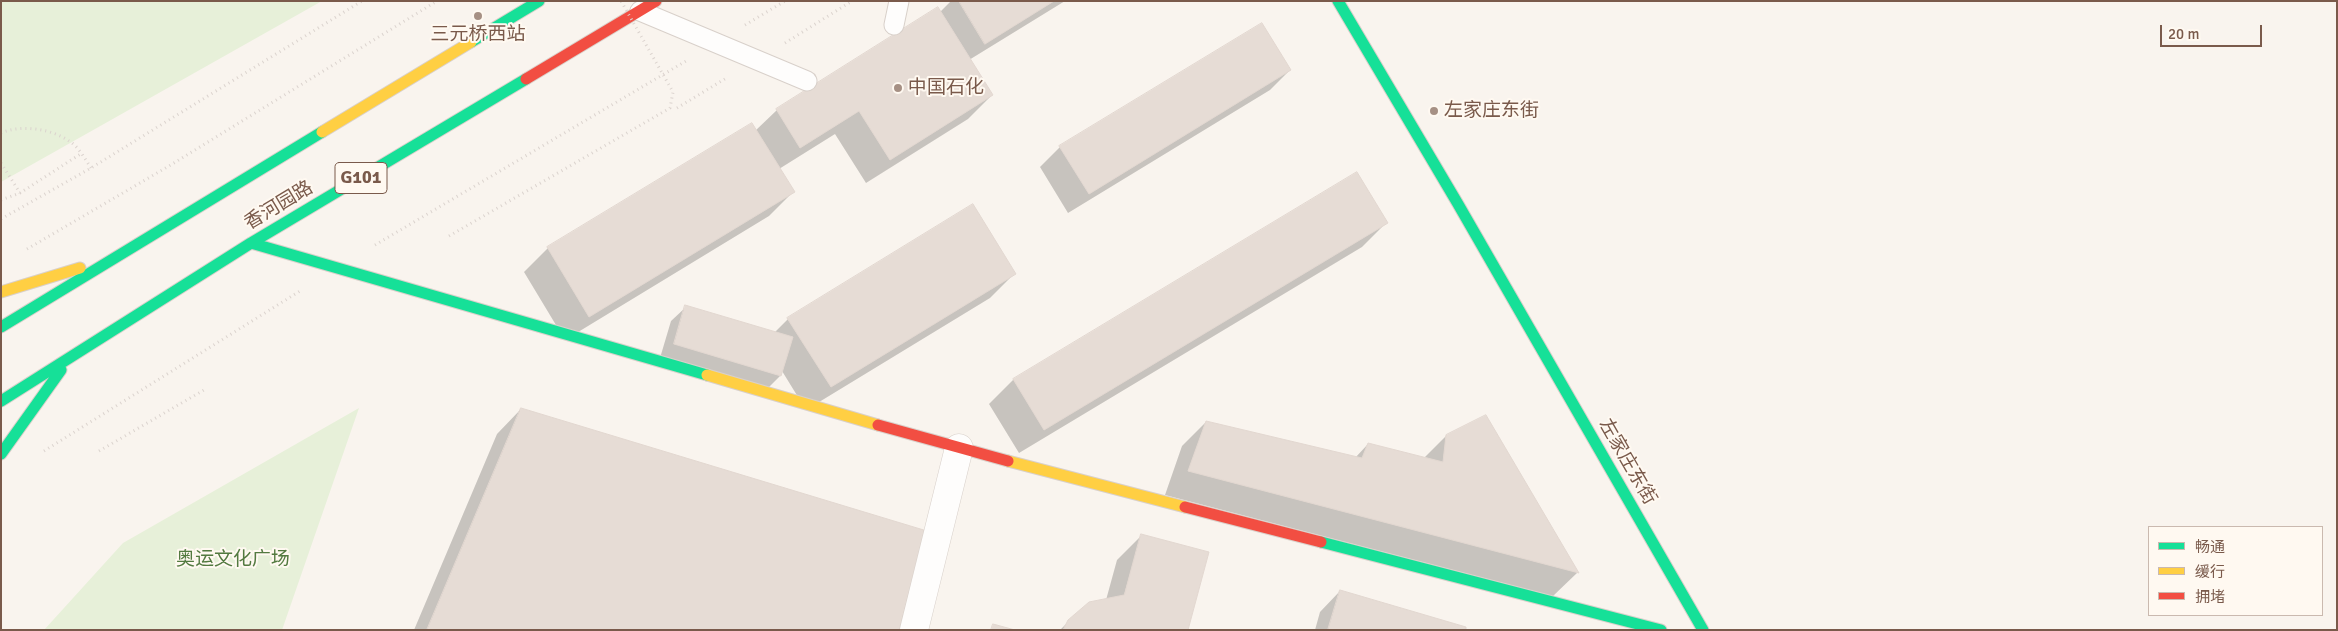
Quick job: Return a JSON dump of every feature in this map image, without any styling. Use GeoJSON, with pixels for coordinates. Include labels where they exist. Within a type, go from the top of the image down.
{"type":"FeatureCollection","features":[{"type":"Feature","properties":{"kind":"main road"},"geometry":{"type":"LineString","coordinates":[[1,327],[539,1]]}},
{"type":"Feature","properties":{"kind":"main road","name":"左家庄东街"},"geometry":{"type":"LineString","coordinates":[[1338,1],[1458,204],[1703,630]]}},
{"type":"Feature","properties":{"kind":"main road","name":"香河园路"},"geometry":{"type":"LineString","coordinates":[[1,401],[251,244],[648,6]]}},
{"type":"Feature","properties":{"kind":"main road"},"geometry":{"type":"LineString","coordinates":[[251,244],[338,267],[960,448],[1661,630]]}},
{"type":"Feature","properties":{"kind":"main road"},"geometry":{"type":"LineString","coordinates":[[1,292],[122,254]]}},
{"type":"Feature","properties":{"kind":"main road"},"geometry":{"type":"LineString","coordinates":[[1,454],[70,359]]}},
{"type":"Feature","properties":{"kind":"street"},"geometry":{"type":"LineString","coordinates":[[914,630],[960,448]]}},
{"type":"Feature","properties":{"kind":"lane"},"geometry":{"type":"LineString","coordinates":[[894,25],[899,1]]}},
{"type":"Feature","properties":{"kind":"lane"},"geometry":{"type":"LineString","coordinates":[[648,6],[716,43],[807,81]]}},
{"type":"Feature","properties":{"kind":"path"},"geometry":{"type":"LineString","coordinates":[[1,219],[91,168],[362,1]]}},
{"type":"Feature","properties":{"kind":"path"},"geometry":{"type":"LineString","coordinates":[[26,249],[169,166],[438,1]]}},
{"type":"Feature","properties":{"kind":"path"},"geometry":{"type":"LineString","coordinates":[[449,236],[670,108],[674,92],[621,1]]}},
{"type":"Feature","properties":{"kind":"path"},"geometry":{"type":"LineString","coordinates":[[43,452],[338,267],[785,1]]}},
{"type":"Feature","properties":{"kind":"path"},"geometry":{"type":"LineString","coordinates":[[1,133],[30,129],[54,133],[70,141],[82,153],[91,168]]}},
{"type":"Feature","properties":{"kind":"path"},"geometry":{"type":"LineString","coordinates":[[1,200],[20,193],[82,153]]}},
{"type":"Feature","properties":{"kind":"path"},"geometry":{"type":"LineString","coordinates":[[1,163],[20,193]]}},
{"type":"Feature","properties":{"kind":"path"},"geometry":{"type":"LineString","coordinates":[[99,450],[204,390]]}},
{"type":"Feature","properties":{"kind":"green space"},"geometry":{"type":"Polygon","coordinates":[[[1,1],[322,1],[1,182],[1,1]]]}},
{"type":"Feature","properties":{"kind":"green space","name":"奥运文化广场"},"geometry":{"type":"Polygon","coordinates":[[[359,408],[282,630],[44,630],[123,543],[359,408]]]}},
{"type":"Feature","properties":{"kind":"building"},"geometry":{"type":"Polygon","coordinates":[[[959,1],[1054,1],[985,44],[959,1]]]}},
{"type":"Feature","properties":{"kind":"building","name":"中国石化"},"geometry":{"type":"Polygon","coordinates":[[[938,7],[993,95],[890,160],[859,111],[800,148],[776,109],[938,7]]]}},
{"type":"Feature","properties":{"kind":"building"},"geometry":{"type":"Polygon","coordinates":[[[1262,23],[1291,70],[1089,194],[1059,146],[1262,23]]]}},
{"type":"Feature","properties":{"kind":"building"},"geometry":{"type":"Polygon","coordinates":[[[752,123],[795,192],[589,317],[547,247],[752,123]]]}},
{"type":"Feature","properties":{"kind":"building"},"geometry":{"type":"Polygon","coordinates":[[[1357,172],[1388,223],[1044,430],[1013,379],[1357,172]]]}},
{"type":"Feature","properties":{"kind":"building"},"geometry":{"type":"Polygon","coordinates":[[[973,204],[1016,274],[831,387],[787,318],[973,204]]]}},
{"type":"Feature","properties":{"kind":"building"},"geometry":{"type":"Polygon","coordinates":[[[685,305],[793,337],[781,376],[674,344],[685,305]]]}},
{"type":"Feature","properties":{"kind":"building"},"geometry":{"type":"Polygon","coordinates":[[[521,408],[927,531],[899,630],[427,630],[521,408]]]}},
{"type":"Feature","properties":{"kind":"building"},"geometry":{"type":"Polygon","coordinates":[[[1486,415],[1579,573],[1188,471],[1206,421],[1362,458],[1368,443],[1443,462],[1446,435],[1486,415]]]}},
{"type":"Feature","properties":{"kind":"building"},"geometry":{"type":"Polygon","coordinates":[[[1141,534],[1209,552],[1188,630],[1063,630],[1068,620],[1089,602],[1124,595],[1141,534]]]}},
{"type":"Feature","properties":{"kind":"building"},"geometry":{"type":"Polygon","coordinates":[[[1340,590],[1466,627],[1466,630],[1328,630],[1340,590]]]}},
{"type":"Feature","properties":{"kind":"building"},"geometry":{"type":"Polygon","coordinates":[[[993,624],[1015,630],[991,630],[993,624]]]}},
{"type":"Feature","properties":{"kind":"traffic: fast"},"geometry":{"type":"LineString","coordinates":[[471,42],[539,1]]}},
{"type":"Feature","properties":{"kind":"traffic: fast"},"geometry":{"type":"LineString","coordinates":[[1338,1],[1458,204],[1703,630]]}},
{"type":"Feature","properties":{"kind":"traffic: fast"},"geometry":{"type":"LineString","coordinates":[[1,401],[251,243],[526,79]]}},
{"type":"Feature","properties":{"kind":"traffic: fast"},"geometry":{"type":"LineString","coordinates":[[1,327],[322,132]]}},
{"type":"Feature","properties":{"kind":"traffic: fast"},"geometry":{"type":"LineString","coordinates":[[251,243],[707,375]]}},
{"type":"Feature","properties":{"kind":"traffic: fast"},"geometry":{"type":"LineString","coordinates":[[1,454],[61,370]]}},
{"type":"Feature","properties":{"kind":"traffic: fast"},"geometry":{"type":"LineString","coordinates":[[1321,542],[1661,630]]}},
{"type":"Feature","properties":{"kind":"traffic: slow"},"geometry":{"type":"LineString","coordinates":[[322,132],[471,42]]}},
{"type":"Feature","properties":{"kind":"traffic: slow"},"geometry":{"type":"LineString","coordinates":[[1,292],[80,268]]}},
{"type":"Feature","properties":{"kind":"traffic: slow"},"geometry":{"type":"LineString","coordinates":[[707,375],[878,425]]}},
{"type":"Feature","properties":{"kind":"traffic: slow"},"geometry":{"type":"LineString","coordinates":[[1008,461],[1185,507]]}},
{"type":"Feature","properties":{"kind":"traffic: jam"},"geometry":{"type":"LineString","coordinates":[[526,79],[656,1]]}},
{"type":"Feature","properties":{"kind":"traffic: jam"},"geometry":{"type":"LineString","coordinates":[[878,425],[1008,461]]}},
{"type":"Feature","properties":{"kind":"traffic: jam"},"geometry":{"type":"LineString","coordinates":[[1185,507],[1321,542]]}},
{"type":"Feature","properties":{"kind":"place","name":"三元桥西站"},"geometry":{"type":"Point","coordinates":[478,16]}},
{"type":"Feature","properties":{"kind":"place","name":"中国石化"},"geometry":{"type":"Point","coordinates":[898,88]}},
{"type":"Feature","properties":{"kind":"place","name":"左家庄东街"},"geometry":{"type":"Point","coordinates":[1434,111]}}]}
